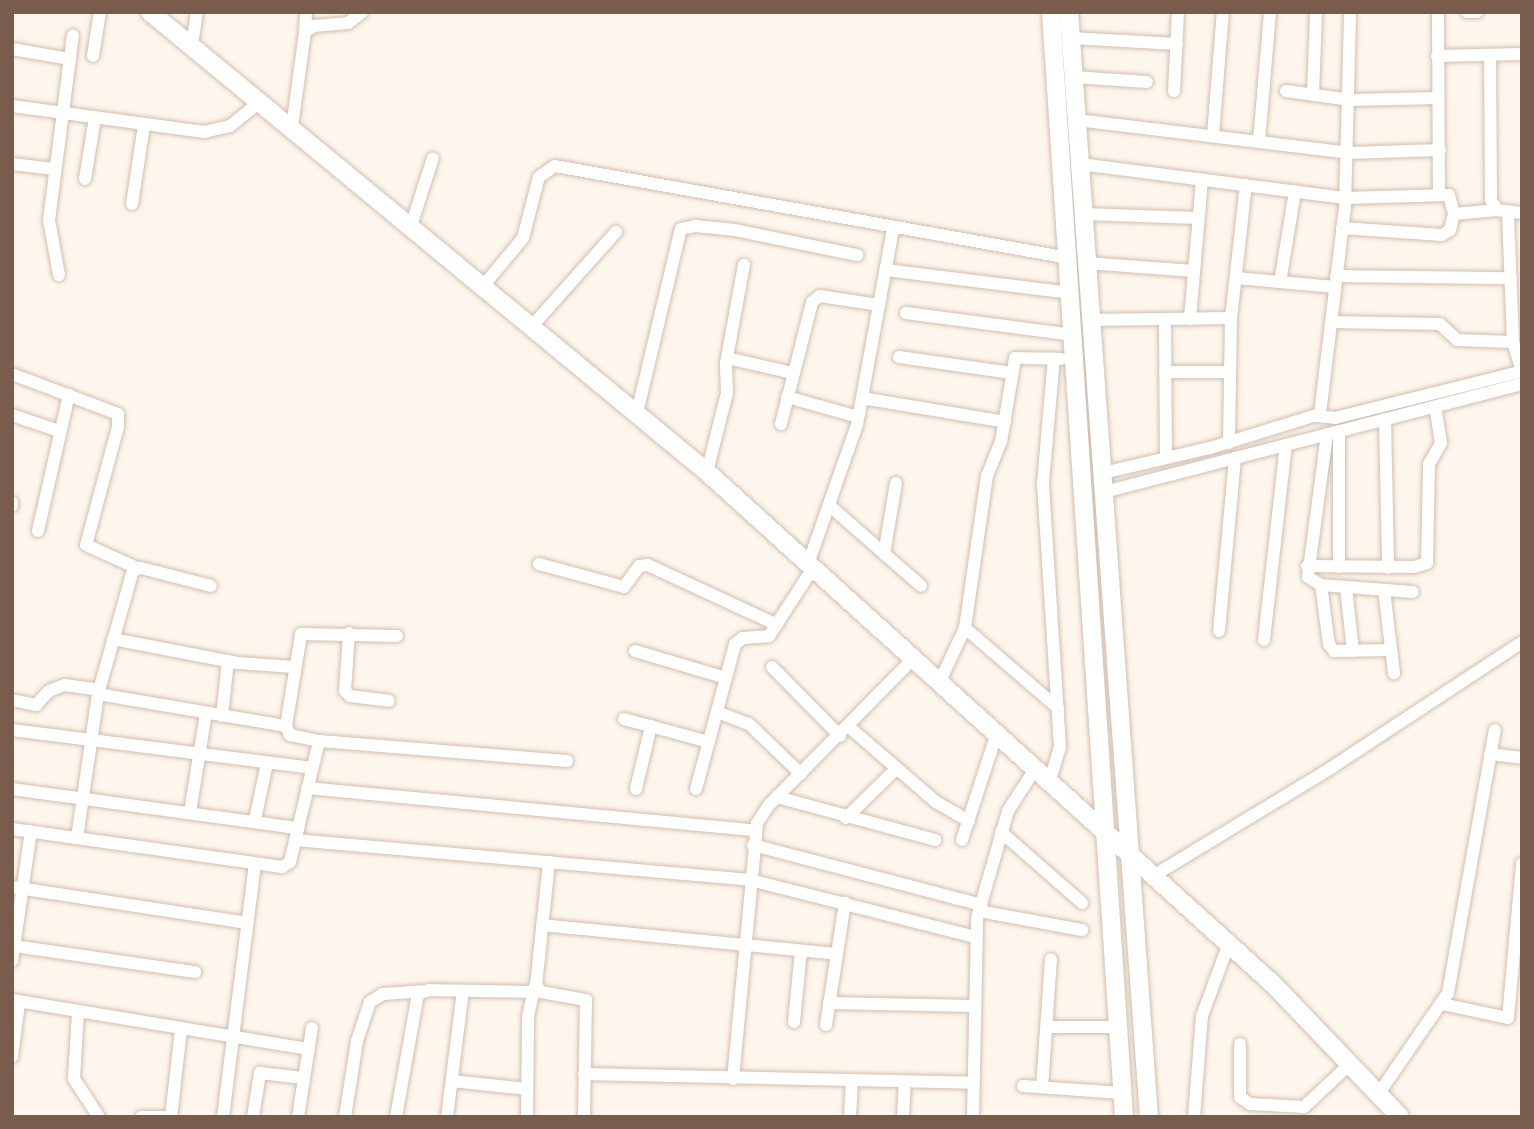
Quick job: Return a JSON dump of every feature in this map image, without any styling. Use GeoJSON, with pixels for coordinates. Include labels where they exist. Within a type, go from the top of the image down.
{"type":"FeatureCollection","features":[{"type":"Feature","properties":{"kind":"street"},"geometry":{"type":"LineString","coordinates":[[93,56],[100,12]]}},
{"type":"Feature","properties":{"kind":"street"},"geometry":{"type":"LineString","coordinates":[[150,12],[533,325],[707,472],[940,681],[1108,837],[1229,943],[1351,1063],[1400,1117]]}},
{"type":"Feature","properties":{"kind":"street"},"geometry":{"type":"LineString","coordinates":[[192,46],[197,12]]}},
{"type":"Feature","properties":{"kind":"street"},"geometry":{"type":"LineString","coordinates":[[292,127],[306,12]]}},
{"type":"Feature","properties":{"kind":"street"},"geometry":{"type":"LineString","coordinates":[[305,32],[314,26],[348,23],[362,12]]}},
{"type":"Feature","properties":{"kind":"street"},"geometry":{"type":"LineString","coordinates":[[1051,12],[1108,837],[1124,1117]]}},
{"type":"Feature","properties":{"kind":"street"},"geometry":{"type":"LineString","coordinates":[[1069,12],[1149,1117]]}},
{"type":"Feature","properties":{"kind":"street"},"geometry":{"type":"LineString","coordinates":[[1174,91],[1178,12]]}},
{"type":"Feature","properties":{"kind":"street"},"geometry":{"type":"LineString","coordinates":[[1213,135],[1223,12]]}},
{"type":"Feature","properties":{"kind":"street"},"geometry":{"type":"LineString","coordinates":[[1259,141],[1270,12]]}},
{"type":"Feature","properties":{"kind":"street"},"geometry":{"type":"LineString","coordinates":[[1313,95],[1316,12]]}},
{"type":"Feature","properties":{"kind":"street"},"geometry":{"type":"LineString","coordinates":[[1317,416],[1322,410],[1345,198],[1350,100],[1350,12]]}},
{"type":"Feature","properties":{"kind":"street"},"geometry":{"type":"LineString","coordinates":[[1438,12],[1440,194]]}},
{"type":"Feature","properties":{"kind":"street"},"geometry":{"type":"LineString","coordinates":[[1468,12],[1477,12]]}},
{"type":"Feature","properties":{"kind":"street"},"geometry":{"type":"LineString","coordinates":[[59,275],[49,220],[73,36]]}},
{"type":"Feature","properties":{"kind":"street"},"geometry":{"type":"LineString","coordinates":[[1071,38],[1177,44]]}},
{"type":"Feature","properties":{"kind":"street"},"geometry":{"type":"LineString","coordinates":[[12,49],[70,59]]}},
{"type":"Feature","properties":{"kind":"street"},"geometry":{"type":"LineString","coordinates":[[1437,56],[1522,54]]}},
{"type":"Feature","properties":{"kind":"street"},"geometry":{"type":"LineString","coordinates":[[1490,55],[1490,200],[1503,212],[1511,278],[1513,342],[1521,376]]}},
{"type":"Feature","properties":{"kind":"street"},"geometry":{"type":"LineString","coordinates":[[1074,76],[1147,82]]}},
{"type":"Feature","properties":{"kind":"street"},"geometry":{"type":"LineString","coordinates":[[1286,91],[1350,100],[1438,98]]}},
{"type":"Feature","properties":{"kind":"street"},"geometry":{"type":"LineString","coordinates":[[12,106],[187,132],[217,131],[242,119],[261,101]]}},
{"type":"Feature","properties":{"kind":"street"},"geometry":{"type":"LineString","coordinates":[[85,179],[95,118]]}},
{"type":"Feature","properties":{"kind":"street"},"geometry":{"type":"LineString","coordinates":[[1077,120],[1348,153],[1440,150]]}},
{"type":"Feature","properties":{"kind":"street"},"geometry":{"type":"LineString","coordinates":[[132,204],[144,126]]}},
{"type":"Feature","properties":{"kind":"street"},"geometry":{"type":"LineString","coordinates":[[411,226],[433,158]]}},
{"type":"Feature","properties":{"kind":"street"},"geometry":{"type":"LineString","coordinates":[[12,164],[54,169]]}},
{"type":"Feature","properties":{"kind":"street"},"geometry":{"type":"LineString","coordinates":[[1080,164],[1345,198],[1440,194],[1452,198],[1454,214],[1450,230],[1442,235],[1342,228]]}},
{"type":"Feature","properties":{"kind":"street"},"geometry":{"type":"LineString","coordinates":[[484,285],[523,238],[539,177],[555,166],[893,229],[1069,258]]}},
{"type":"Feature","properties":{"kind":"street"},"geometry":{"type":"LineString","coordinates":[[1190,318],[1202,180]]}},
{"type":"Feature","properties":{"kind":"street"},"geometry":{"type":"LineString","coordinates":[[1228,443],[1231,318],[1246,185]]}},
{"type":"Feature","properties":{"kind":"street"},"geometry":{"type":"LineString","coordinates":[[1280,282],[1295,191]]}},
{"type":"Feature","properties":{"kind":"street"},"geometry":{"type":"LineString","coordinates":[[1454,214],[1522,213]]}},
{"type":"Feature","properties":{"kind":"street"},"geometry":{"type":"LineString","coordinates":[[1083,214],[1198,218]]}},
{"type":"Feature","properties":{"kind":"street"},"geometry":{"type":"LineString","coordinates":[[637,413],[681,229],[695,226],[734,230],[857,255]]}},
{"type":"Feature","properties":{"kind":"street"},"geometry":{"type":"LineString","coordinates":[[696,789],[739,639],[766,639],[811,566],[859,416],[893,229]]}},
{"type":"Feature","properties":{"kind":"street"},"geometry":{"type":"LineString","coordinates":[[533,325],[617,232]]}},
{"type":"Feature","properties":{"kind":"street"},"geometry":{"type":"LineString","coordinates":[[1087,263],[1193,271]]}},
{"type":"Feature","properties":{"kind":"street"},"geometry":{"type":"LineString","coordinates":[[707,472],[727,393],[727,358],[744,265]]}},
{"type":"Feature","properties":{"kind":"street"},"geometry":{"type":"LineString","coordinates":[[886,270],[1071,293]]}},
{"type":"Feature","properties":{"kind":"street"},"geometry":{"type":"LineString","coordinates":[[1236,278],[1280,282],[1336,282],[1511,278]]}},
{"type":"Feature","properties":{"kind":"street"},"geometry":{"type":"LineString","coordinates":[[781,424],[816,298],[879,305]]}},
{"type":"Feature","properties":{"kind":"street"},"geometry":{"type":"LineString","coordinates":[[906,313],[1074,335]]}},
{"type":"Feature","properties":{"kind":"street"},"geometry":{"type":"LineString","coordinates":[[1091,320],[1231,318]]}},
{"type":"Feature","properties":{"kind":"street"},"geometry":{"type":"LineString","coordinates":[[1165,320],[1166,458]]}},
{"type":"Feature","properties":{"kind":"street"},"geometry":{"type":"LineString","coordinates":[[1331,322],[1440,324],[1457,340],[1513,342]]}},
{"type":"Feature","properties":{"kind":"street"},"geometry":{"type":"LineString","coordinates":[[940,681],[965,628],[987,476],[1004,422],[1012,373],[1018,356],[1075,361]]}},
{"type":"Feature","properties":{"kind":"street"},"geometry":{"type":"LineString","coordinates":[[727,358],[793,373]]}},
{"type":"Feature","properties":{"kind":"street"},"geometry":{"type":"LineString","coordinates":[[899,358],[1012,373]]}},
{"type":"Feature","properties":{"kind":"street"},"geometry":{"type":"LineString","coordinates":[[1049,783],[1059,759],[1043,483],[1054,358]]}},
{"type":"Feature","properties":{"kind":"street"},"geometry":{"type":"LineString","coordinates":[[1166,372],[1230,372]]}},
{"type":"Feature","properties":{"kind":"street"},"geometry":{"type":"LineString","coordinates":[[12,374],[113,410],[120,420],[86,545],[137,568],[211,586]]}},
{"type":"Feature","properties":{"kind":"street"},"geometry":{"type":"LineString","coordinates":[[1103,473],[1228,443],[1317,416],[1335,418],[1521,376]]}},
{"type":"Feature","properties":{"kind":"street"},"geometry":{"type":"LineString","coordinates":[[1104,492],[1435,407],[1521,376]]}},
{"type":"Feature","properties":{"kind":"street"},"geometry":{"type":"LineString","coordinates":[[38,531],[69,394]]}},
{"type":"Feature","properties":{"kind":"street"},"geometry":{"type":"LineString","coordinates":[[788,397],[859,416]]}},
{"type":"Feature","properties":{"kind":"street"},"geometry":{"type":"LineString","coordinates":[[862,398],[1004,422]]}},
{"type":"Feature","properties":{"kind":"street"},"geometry":{"type":"LineString","coordinates":[[1307,566],[1388,568],[1422,566],[1429,559],[1429,464],[1441,443],[1435,407]]}},
{"type":"Feature","properties":{"kind":"street"},"geometry":{"type":"LineString","coordinates":[[1385,419],[1388,568]]}},
{"type":"Feature","properties":{"kind":"street"},"geometry":{"type":"LineString","coordinates":[[14,420],[59,431]]}},
{"type":"Feature","properties":{"kind":"street"},"geometry":{"type":"LineString","coordinates":[[1333,433],[1307,566],[1310,580],[1321,585],[1413,592]]}},
{"type":"Feature","properties":{"kind":"street"},"geometry":{"type":"LineString","coordinates":[[1333,433],[1339,567]]}},
{"type":"Feature","properties":{"kind":"street"},"geometry":{"type":"LineString","coordinates":[[1264,640],[1286,445]]}},
{"type":"Feature","properties":{"kind":"street"},"geometry":{"type":"LineString","coordinates":[[1219,631],[1235,458]]}},
{"type":"Feature","properties":{"kind":"street"},"geometry":{"type":"LineString","coordinates":[[884,554],[896,483]]}},
{"type":"Feature","properties":{"kind":"street"},"geometry":{"type":"LineString","coordinates":[[830,506],[922,586]]}},
{"type":"Feature","properties":{"kind":"street"},"geometry":{"type":"LineString","coordinates":[[539,564],[624,587],[639,566],[648,565],[777,625]]}},
{"type":"Feature","properties":{"kind":"street"},"geometry":{"type":"LineString","coordinates":[[76,838],[99,692],[113,639],[137,568]]}},
{"type":"Feature","properties":{"kind":"street"},"geometry":{"type":"LineString","coordinates":[[1321,585],[1329,644],[1334,651],[1391,650]]}},
{"type":"Feature","properties":{"kind":"street"},"geometry":{"type":"LineString","coordinates":[[1346,587],[1353,651]]}},
{"type":"Feature","properties":{"kind":"street"},"geometry":{"type":"LineString","coordinates":[[1384,590],[1394,673]]}},
{"type":"Feature","properties":{"kind":"street"},"geometry":{"type":"LineString","coordinates":[[965,628],[1058,708]]}},
{"type":"Feature","properties":{"kind":"street"},"geometry":{"type":"LineString","coordinates":[[397,636],[305,631],[299,637],[294,667],[286,726],[290,734],[318,741],[567,761]]}},
{"type":"Feature","properties":{"kind":"street"},"geometry":{"type":"LineString","coordinates":[[349,633],[345,691],[350,696],[389,701]]}},
{"type":"Feature","properties":{"kind":"street"},"geometry":{"type":"LineString","coordinates":[[113,639],[229,661],[294,667]]}},
{"type":"Feature","properties":{"kind":"street"},"geometry":{"type":"LineString","coordinates":[[1153,876],[1331,768],[1522,642]]}},
{"type":"Feature","properties":{"kind":"street"},"geometry":{"type":"LineString","coordinates":[[635,651],[726,678]]}},
{"type":"Feature","properties":{"kind":"street"},"geometry":{"type":"LineString","coordinates":[[733,1079],[755,830],[777,797],[914,658]]}},
{"type":"Feature","properties":{"kind":"street"},"geometry":{"type":"LineString","coordinates":[[222,716],[229,661]]}},
{"type":"Feature","properties":{"kind":"street"},"geometry":{"type":"LineString","coordinates":[[772,667],[844,731],[897,768],[944,808],[969,821]]}},
{"type":"Feature","properties":{"kind":"street"},"geometry":{"type":"LineString","coordinates":[[12,700],[36,705],[49,691],[65,685],[286,726]]}},
{"type":"Feature","properties":{"kind":"street"},"geometry":{"type":"LineString","coordinates":[[717,712],[749,724],[801,774]]}},
{"type":"Feature","properties":{"kind":"street"},"geometry":{"type":"LineString","coordinates":[[190,812],[206,713]]}},
{"type":"Feature","properties":{"kind":"street"},"geometry":{"type":"LineString","coordinates":[[624,719],[709,742]]}},
{"type":"Feature","properties":{"kind":"street"},"geometry":{"type":"LineString","coordinates":[[636,789],[651,726]]}},
{"type":"Feature","properties":{"kind":"street"},"geometry":{"type":"LineString","coordinates":[[12,730],[311,768]]}},
{"type":"Feature","properties":{"kind":"street"},"geometry":{"type":"LineString","coordinates":[[1379,1093],[1442,1004],[1451,981],[1495,730]]}},
{"type":"Feature","properties":{"kind":"street"},"geometry":{"type":"LineString","coordinates":[[962,840],[997,733]]}},
{"type":"Feature","properties":{"kind":"street"},"geometry":{"type":"LineString","coordinates":[[12,829],[255,864],[287,866],[318,741]]}},
{"type":"Feature","properties":{"kind":"street"},"geometry":{"type":"LineString","coordinates":[[1490,754],[1522,758]]}},
{"type":"Feature","properties":{"kind":"street"},"geometry":{"type":"LineString","coordinates":[[255,820],[268,763]]}},
{"type":"Feature","properties":{"kind":"street"},"geometry":{"type":"LineString","coordinates":[[846,818],[897,768]]}},
{"type":"Feature","properties":{"kind":"street"},"geometry":{"type":"LineString","coordinates":[[973,1117],[975,937],[980,908],[1001,832],[1035,769]]}},
{"type":"Feature","properties":{"kind":"street"},"geometry":{"type":"LineString","coordinates":[[307,788],[755,830]]}},
{"type":"Feature","properties":{"kind":"street"},"geometry":{"type":"LineString","coordinates":[[12,789],[83,795],[255,820],[297,834],[549,862],[750,880],[975,937]]}},
{"type":"Feature","properties":{"kind":"street"},"geometry":{"type":"LineString","coordinates":[[777,797],[846,818],[935,840]]}},
{"type":"Feature","properties":{"kind":"street"},"geometry":{"type":"LineString","coordinates":[[12,961],[18,888],[31,831]]}},
{"type":"Feature","properties":{"kind":"street"},"geometry":{"type":"LineString","coordinates":[[1001,832],[1082,903]]}},
{"type":"Feature","properties":{"kind":"street"},"geometry":{"type":"LineString","coordinates":[[753,845],[980,908],[1082,930]]}},
{"type":"Feature","properties":{"kind":"street"},"geometry":{"type":"LineString","coordinates":[[527,1117],[533,989],[549,862]]}},
{"type":"Feature","properties":{"kind":"street"},"geometry":{"type":"LineString","coordinates":[[223,1117],[255,864]]}},
{"type":"Feature","properties":{"kind":"street"},"geometry":{"type":"LineString","coordinates":[[1442,1004],[1508,1018],[1522,864]]}},
{"type":"Feature","properties":{"kind":"street"},"geometry":{"type":"LineString","coordinates":[[18,888],[247,923]]}},
{"type":"Feature","properties":{"kind":"street"},"geometry":{"type":"LineString","coordinates":[[825,1025],[845,902]]}},
{"type":"Feature","properties":{"kind":"street"},"geometry":{"type":"LineString","coordinates":[[542,925],[836,954]]}},
{"type":"Feature","properties":{"kind":"street"},"geometry":{"type":"LineString","coordinates":[[14,939],[195,972]]}},
{"type":"Feature","properties":{"kind":"street"},"geometry":{"type":"LineString","coordinates":[[1194,1117],[1202,1016],[1229,943]]}},
{"type":"Feature","properties":{"kind":"street"},"geometry":{"type":"LineString","coordinates":[[794,1022],[801,951]]}},
{"type":"Feature","properties":{"kind":"street"},"geometry":{"type":"LineString","coordinates":[[1042,1087],[1051,959]]}},
{"type":"Feature","properties":{"kind":"street"},"geometry":{"type":"LineString","coordinates":[[345,1117],[357,1041],[370,1002],[383,995],[422,991],[533,989],[586,1000],[584,1117]]}},
{"type":"Feature","properties":{"kind":"street"},"geometry":{"type":"LineString","coordinates":[[396,1117],[414,1004],[422,991]]}},
{"type":"Feature","properties":{"kind":"street"},"geometry":{"type":"LineString","coordinates":[[447,1117],[463,991]]}},
{"type":"Feature","properties":{"kind":"street"},"geometry":{"type":"LineString","coordinates":[[12,1057],[16,1001],[309,1049]]}},
{"type":"Feature","properties":{"kind":"street"},"geometry":{"type":"LineString","coordinates":[[829,1003],[974,1006]]}},
{"type":"Feature","properties":{"kind":"street"},"geometry":{"type":"LineString","coordinates":[[78,1013],[74,1079],[99,1117]]}},
{"type":"Feature","properties":{"kind":"street"},"geometry":{"type":"LineString","coordinates":[[1047,1027],[1118,1027]]}},
{"type":"Feature","properties":{"kind":"street"},"geometry":{"type":"LineString","coordinates":[[298,1117],[312,1028]]}},
{"type":"Feature","properties":{"kind":"street"},"geometry":{"type":"LineString","coordinates":[[171,1117],[181,1029]]}},
{"type":"Feature","properties":{"kind":"street"},"geometry":{"type":"LineString","coordinates":[[1240,1044],[1240,1097],[1250,1104],[1304,1107],[1351,1063]]}},
{"type":"Feature","properties":{"kind":"street"},"geometry":{"type":"LineString","coordinates":[[253,1117],[260,1073],[304,1078]]}},
{"type":"Feature","properties":{"kind":"street"},"geometry":{"type":"LineString","coordinates":[[584,1074],[973,1083]]}},
{"type":"Feature","properties":{"kind":"street"},"geometry":{"type":"LineString","coordinates":[[452,1081],[527,1088]]}},
{"type":"Feature","properties":{"kind":"street"},"geometry":{"type":"LineString","coordinates":[[849,1117],[852,1082]]}},
{"type":"Feature","properties":{"kind":"street"},"geometry":{"type":"LineString","coordinates":[[903,1117],[905,1083]]}},
{"type":"Feature","properties":{"kind":"street"},"geometry":{"type":"LineString","coordinates":[[1023,1086],[1122,1093]]}},
{"type":"Feature","properties":{"kind":"street"},"geometry":{"type":"LineString","coordinates":[[141,1117],[163,1117]]}}]}
